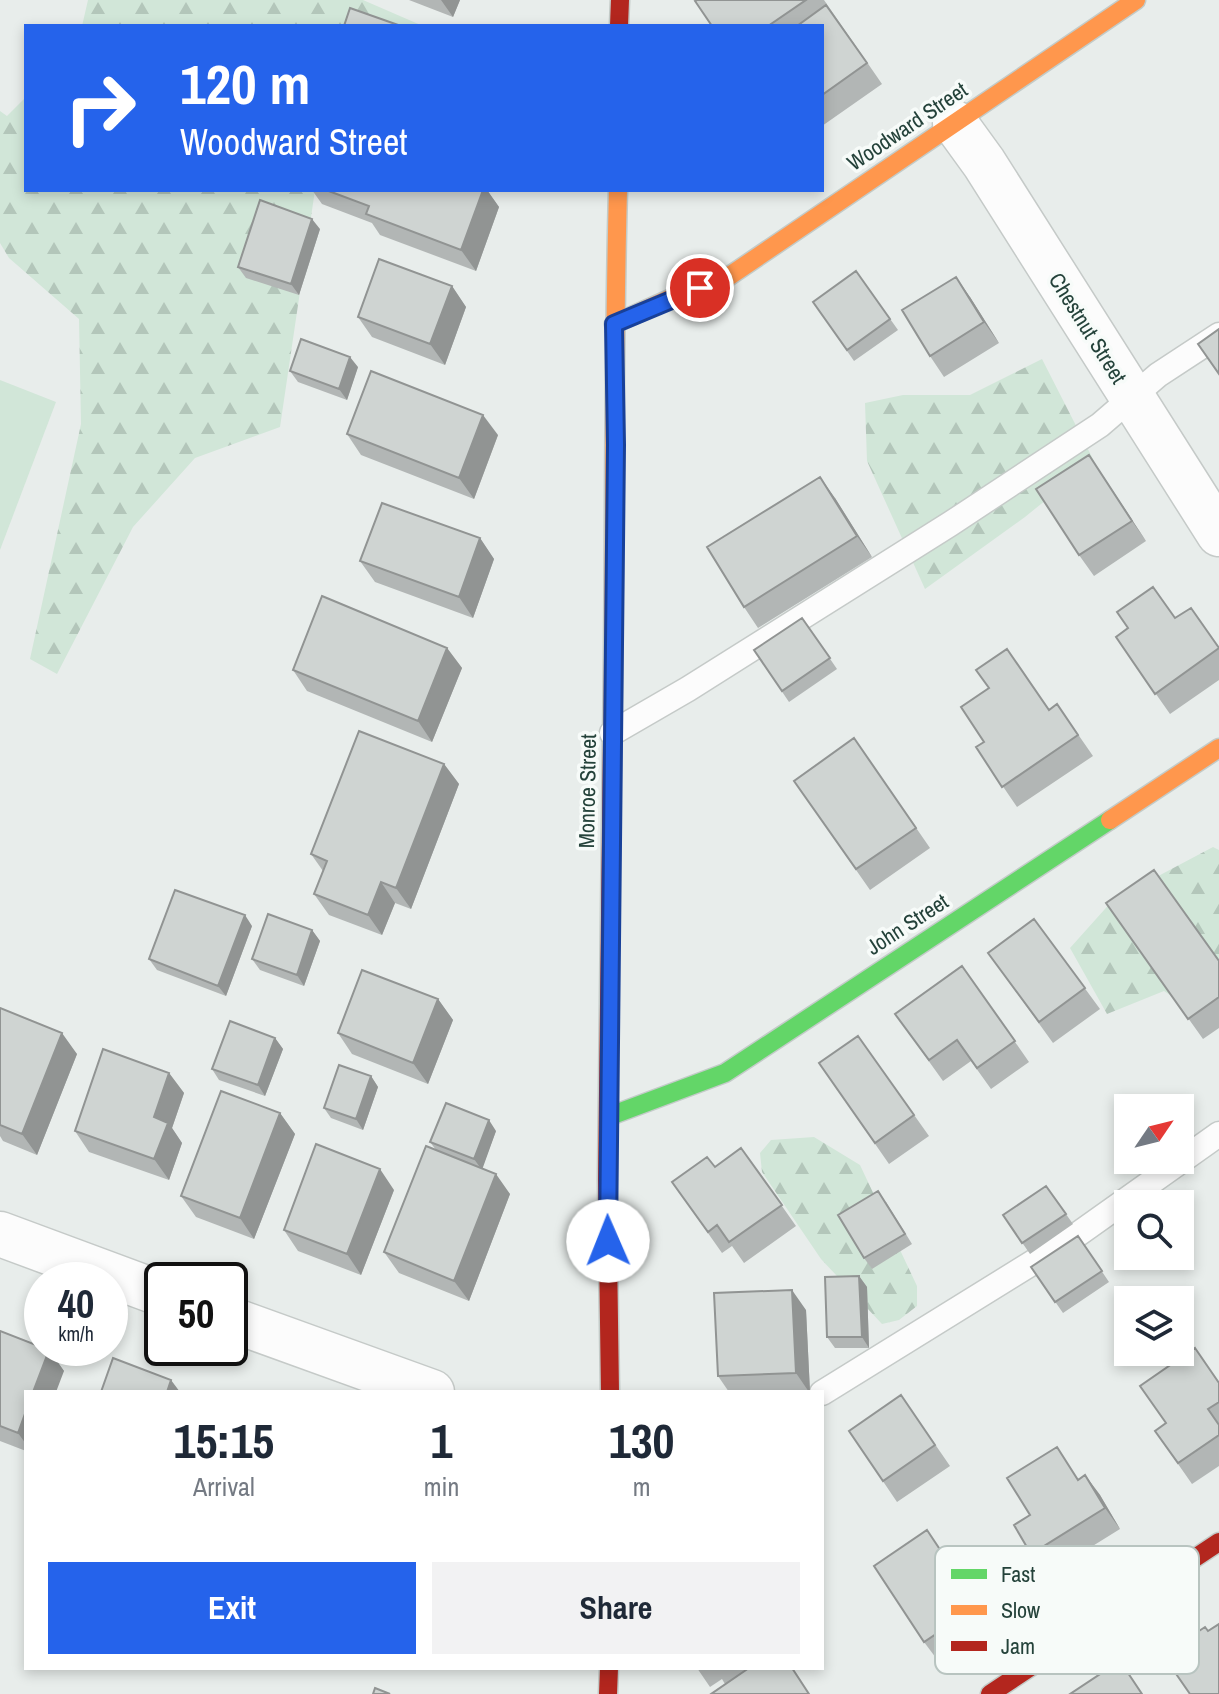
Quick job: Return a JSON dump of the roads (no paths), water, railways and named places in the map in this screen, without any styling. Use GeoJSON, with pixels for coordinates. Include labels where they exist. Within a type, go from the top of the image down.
{"type":"FeatureCollection","features":[{"type":"Feature","properties":{"kind":"street"},"geometry":{"type":"LineString","coordinates":[[619,24],[620,0]]}},
{"type":"Feature","properties":{"kind":"street","name":"Woodward Street"},"geometry":{"type":"LineString","coordinates":[[614,324],[676,296],[725,279],[1136,0]]}},
{"type":"Feature","properties":{"kind":"street","name":"Chestnut Street"},"geometry":{"type":"LineString","coordinates":[[955,123],[984,163],[1219,534]]}},
{"type":"Feature","properties":{"kind":"street","name":"Monroe Street"},"geometry":{"type":"LineString","coordinates":[[610,1390],[607,1180],[610,1116],[614,324],[618,192]]}},
{"type":"Feature","properties":{"kind":"street","name":"John Street"},"geometry":{"type":"LineString","coordinates":[[610,1116],[725,1073],[1219,748]]}},
{"type":"Feature","properties":{"kind":"street"},"geometry":{"type":"LineString","coordinates":[[0,1234],[144,1287]]}},
{"type":"Feature","properties":{"kind":"street"},"geometry":{"type":"LineString","coordinates":[[248,1326],[426,1390]]}},
{"type":"Feature","properties":{"kind":"street"},"geometry":{"type":"LineString","coordinates":[[1199,1555],[1219,1542]]}},
{"type":"Feature","properties":{"kind":"street"},"geometry":{"type":"LineString","coordinates":[[608,1694],[609,1670]]}},
{"type":"Feature","properties":{"kind":"street"},"geometry":{"type":"LineString","coordinates":[[990,1694],[1020,1674]]}},
{"type":"Feature","properties":{"kind":"lane"},"geometry":{"type":"LineString","coordinates":[[612,733],[688,689],[950,524],[1100,425],[1158,375],[1219,335]]}},
{"type":"Feature","properties":{"kind":"lane"},"geometry":{"type":"LineString","coordinates":[[824,1392],[1074,1237],[1219,1134]]}}]}
